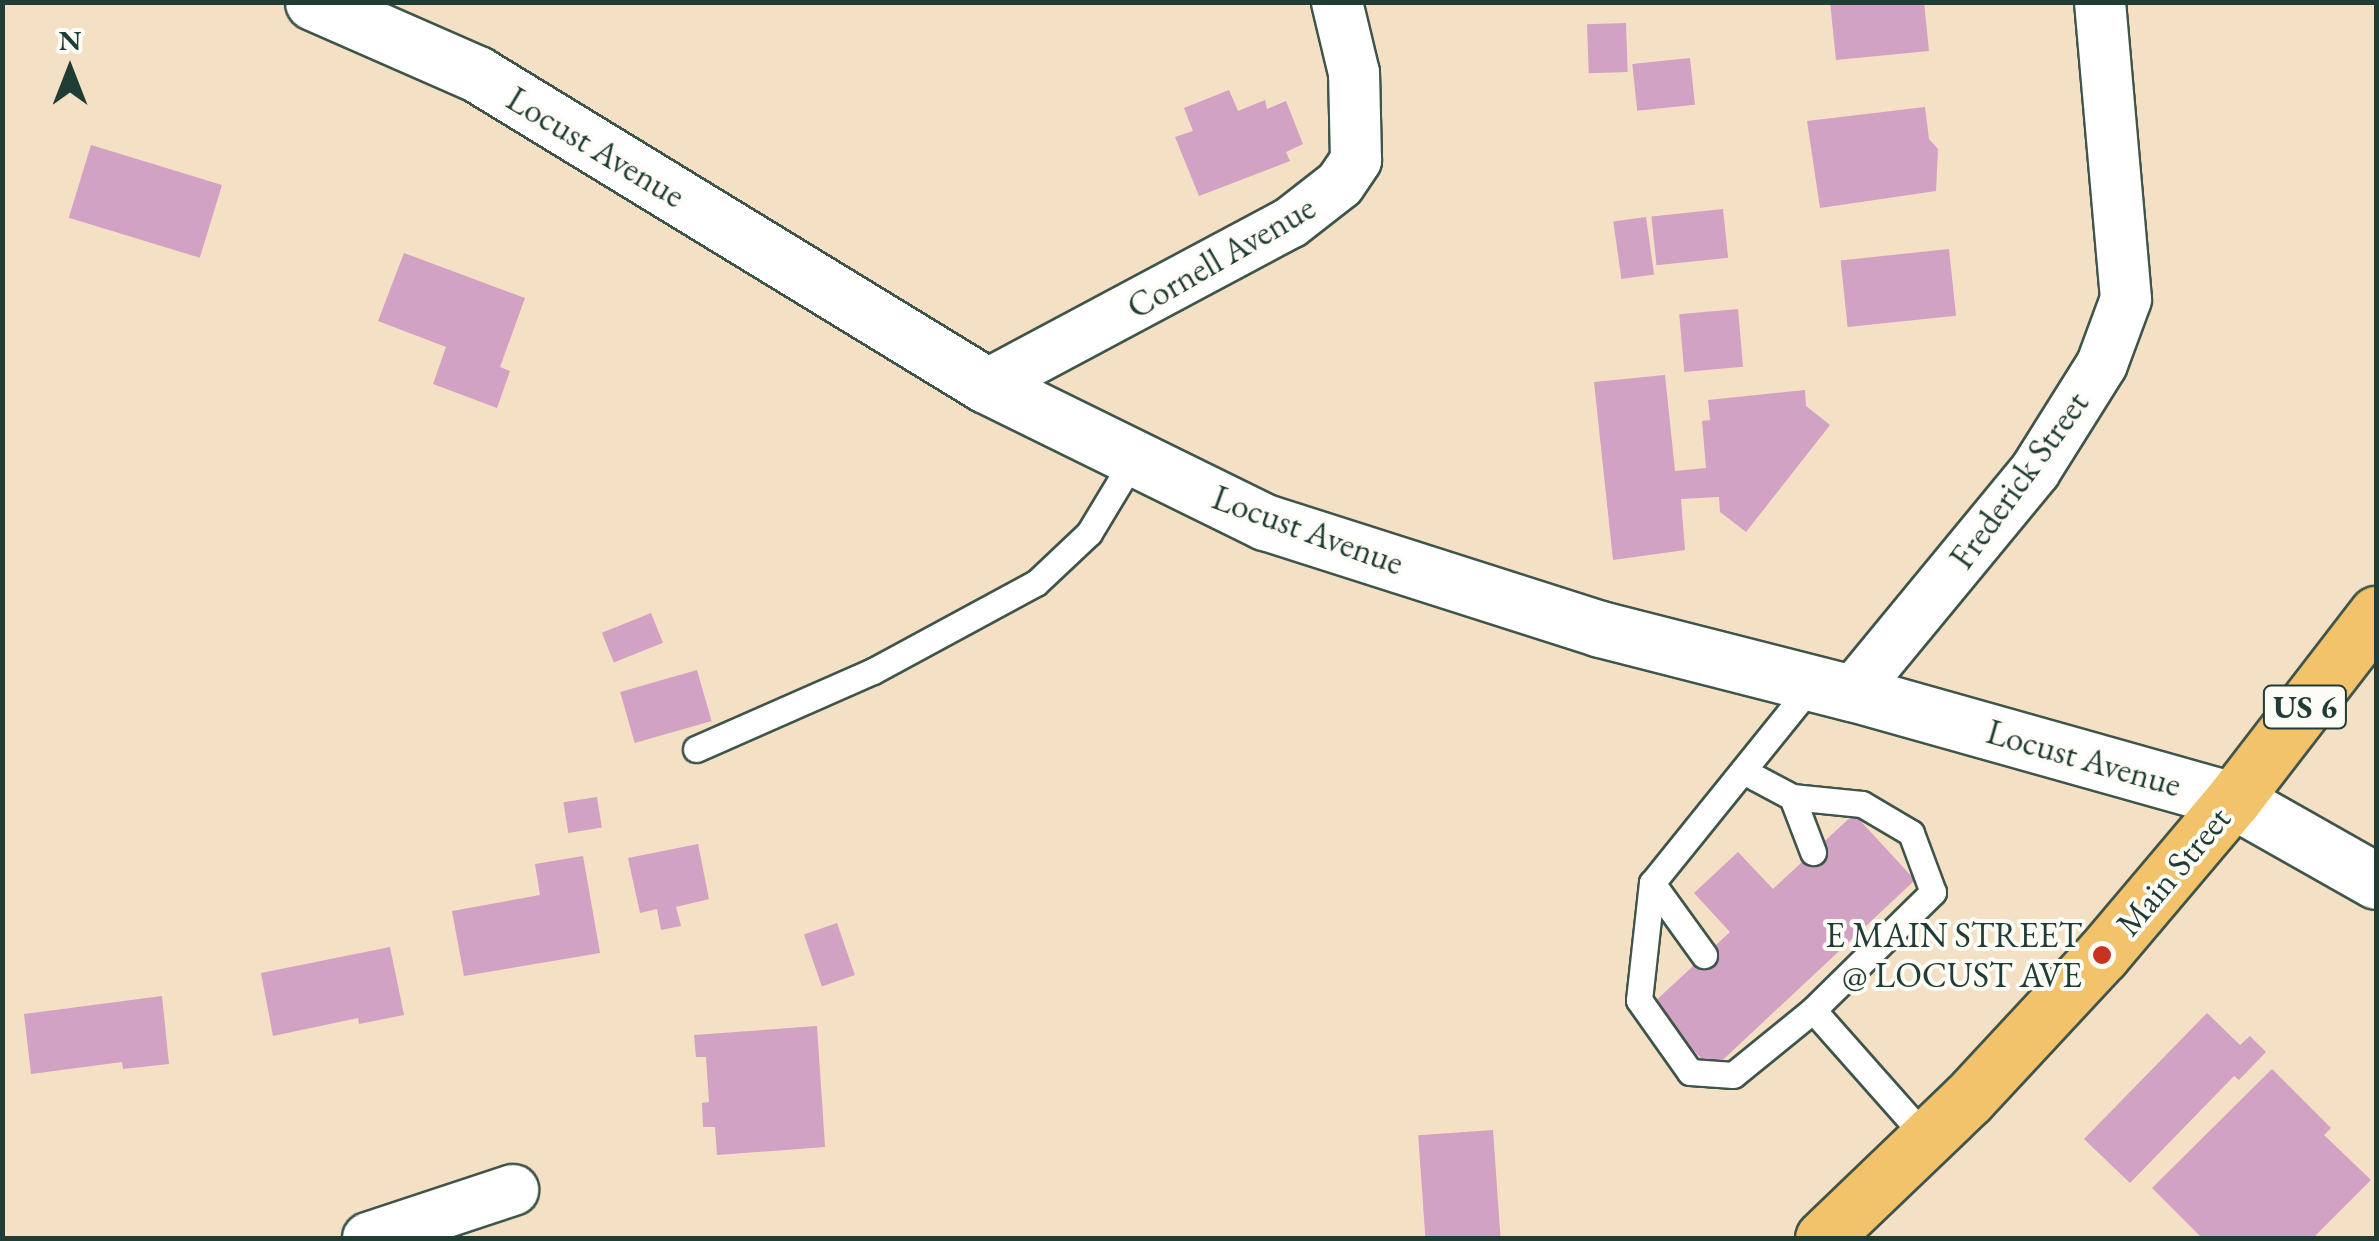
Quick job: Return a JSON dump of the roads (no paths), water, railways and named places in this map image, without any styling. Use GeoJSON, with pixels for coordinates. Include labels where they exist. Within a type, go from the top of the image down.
{"type":"FeatureCollection","features":[{"type":"Feature","properties":{"kind":"main road","name":"Main Street"},"geometry":{"type":"LineString","coordinates":[[1823,1238],[1927,1140],[2102,956],[2233,800],[2376,614]]}},
{"type":"Feature","properties":{"kind":"street","name":"Locust Avenue"},"geometry":{"type":"LineString","coordinates":[[313,2],[476,74],[986,385],[1265,522],[1600,629],[2233,800],[2376,881]]}},
{"type":"Feature","properties":{"kind":"street","name":"Cornell Avenue"},"geometry":{"type":"LineString","coordinates":[[986,385],[1290,223],[1340,184],[1356,160],[1354,74],[1337,2]]}},
{"type":"Feature","properties":{"kind":"street","name":"Frederick Street"},"geometry":{"type":"LineString","coordinates":[[1832,689],[2035,471],[2102,364],[2126,300],[2100,2]]}},
{"type":"Feature","properties":{"kind":"street"},"geometry":{"type":"LineString","coordinates":[[368,1238],[513,1190]]}},
{"type":"Feature","properties":{"kind":"lane"},"geometry":{"type":"LineString","coordinates":[[696,748],[873,671],[1036,582],[1089,533],[1133,460]]}},
{"type":"Feature","properties":{"kind":"lane"},"geometry":{"type":"LineString","coordinates":[[1745,772],[1792,797],[1862,804],[1911,834],[1932,892],[1883,925],[1812,1010],[1772,1029],[1733,1075],[1690,1072],[1639,1000],[1652,883],[1745,772],[1832,689]]}},
{"type":"Feature","properties":{"kind":"lane"},"geometry":{"type":"LineString","coordinates":[[1792,797],[1813,852]]}},
{"type":"Feature","properties":{"kind":"lane"},"geometry":{"type":"LineString","coordinates":[[1652,883],[1704,956]]}},
{"type":"Feature","properties":{"kind":"lane"},"geometry":{"type":"LineString","coordinates":[[1812,1010],[1927,1140]]}},
{"type":"Feature","properties":{"kind":"place","name":"E MAIN STREET @ LOCUST AVE"},"geometry":{"type":"Point","coordinates":[2102,955]}}]}
